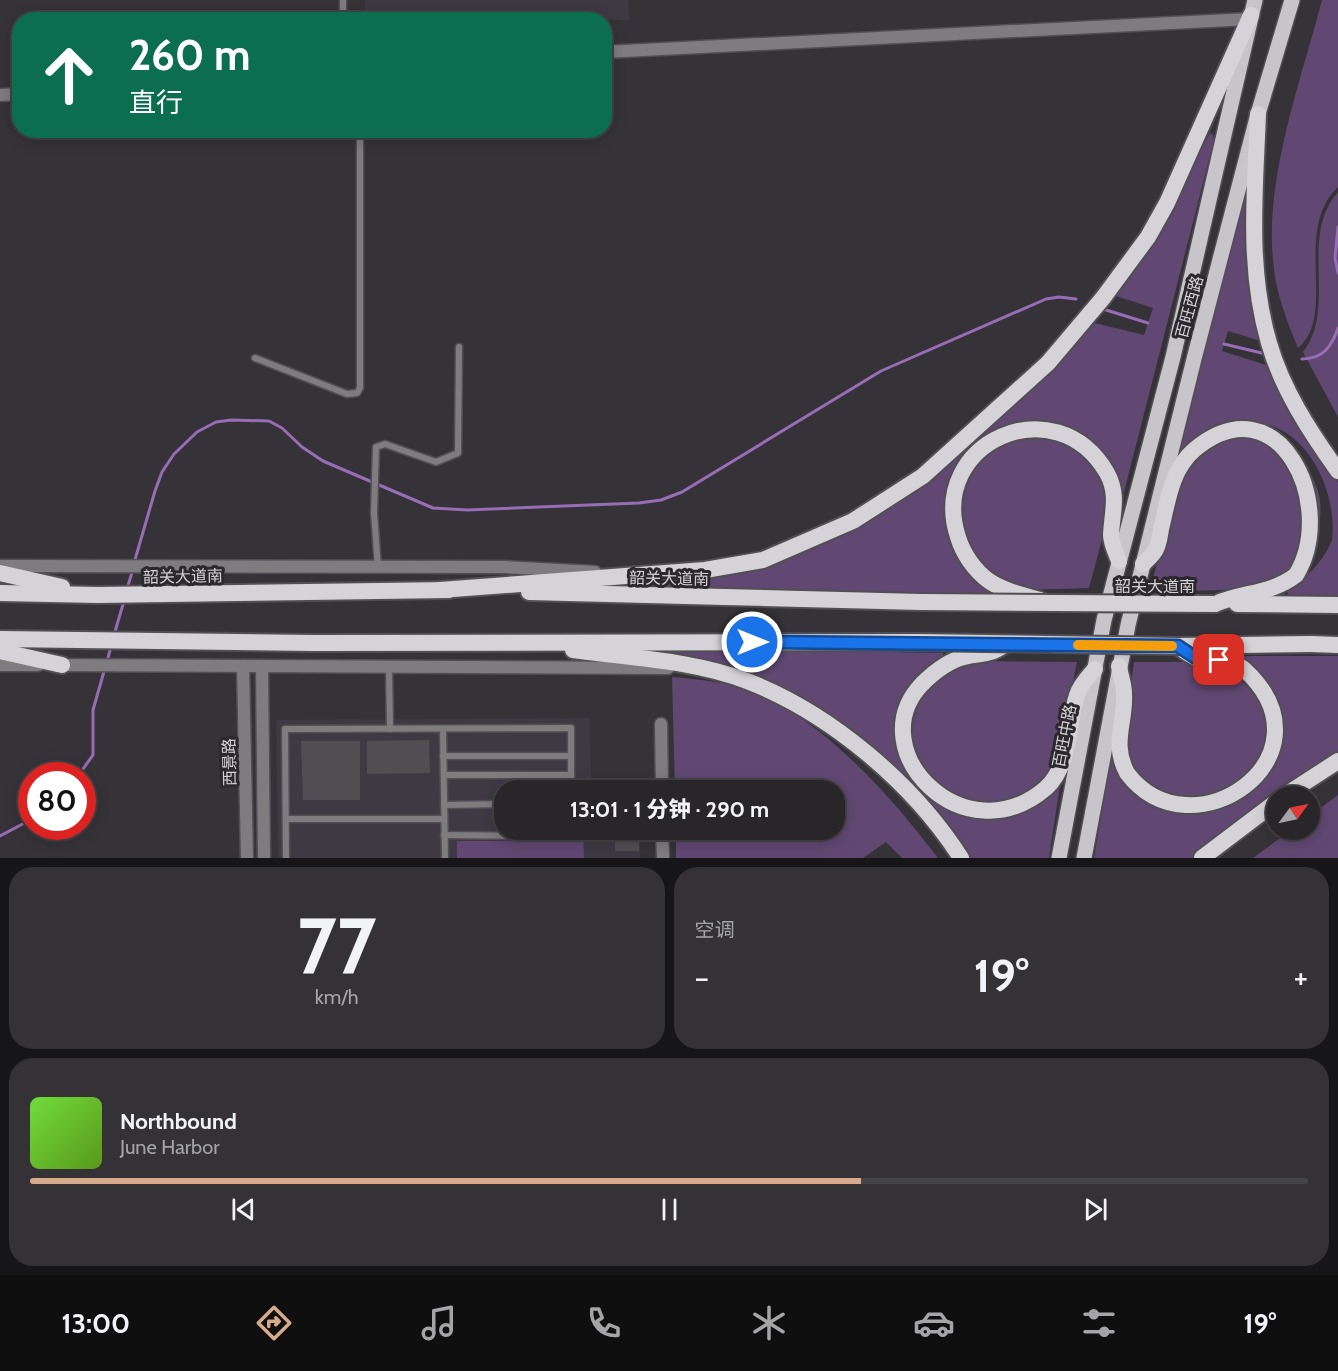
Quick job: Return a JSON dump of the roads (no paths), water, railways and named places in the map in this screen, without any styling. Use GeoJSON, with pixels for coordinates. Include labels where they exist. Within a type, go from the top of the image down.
{"type":"FeatureCollection","features":[{"type":"Feature","properties":{"kind":"highway"},"geometry":{"type":"LineString","coordinates":[[440,590],[725,568],[780,554],[853,521],[895,496],[971,435],[1029,382],[1077,332],[1148,237],[1167,203],[1252,11]]}},
{"type":"Feature","properties":{"kind":"highway"},"geometry":{"type":"LineString","coordinates":[[1258,114],[1253,241],[1263,320],[1269,344],[1284,382],[1314,437],[1338,471]]}},
{"type":"Feature","properties":{"kind":"highway"},"geometry":{"type":"LineString","coordinates":[[1049,603],[996,585],[972,565],[960,543],[952,512],[958,483],[971,458],[1001,436],[1036,429],[1059,431],[1092,452],[1111,480],[1116,505],[1111,537],[1119,561]]}},
{"type":"Feature","properties":{"kind":"highway"},"geometry":{"type":"LineString","coordinates":[[1143,564],[1156,550],[1178,470],[1187,457],[1206,441],[1231,431],[1269,431],[1300,448],[1316,469]]}},
{"type":"Feature","properties":{"kind":"highway"},"geometry":{"type":"LineString","coordinates":[[1215,604],[1235,595],[1263,592],[1296,575],[1312,559],[1326,532]]}},
{"type":"Feature","properties":{"kind":"highway"},"geometry":{"type":"LineString","coordinates":[[0,573],[105,595]]}},
{"type":"Feature","properties":{"kind":"highway","name":"韶关大道南"},"geometry":{"type":"LineString","coordinates":[[0,592],[145,595],[440,590],[921,602],[1338,605]]}},
{"type":"Feature","properties":{"kind":"highway"},"geometry":{"type":"LineString","coordinates":[[0,639],[132,642],[920,642],[1178,646],[1338,645]]}},
{"type":"Feature","properties":{"kind":"highway"},"geometry":{"type":"LineString","coordinates":[[513,641],[702,668],[746,681],[790,700],[834,728],[911,796],[961,858]]}},
{"type":"Feature","properties":{"kind":"highway"},"geometry":{"type":"LineString","coordinates":[[1006,644],[990,654],[964,657],[937,671],[915,692],[905,720],[905,740],[911,762],[932,792],[950,805],[968,811],[987,813],[1010,809],[1040,794],[1055,777],[1062,762],[1077,693],[1095,669]]}},
{"type":"Feature","properties":{"kind":"highway"},"geometry":{"type":"LineString","coordinates":[[1119,666],[1124,694],[1118,734],[1122,759],[1132,782],[1165,811],[1181,816],[1216,816],[1246,802],[1259,791],[1270,776],[1278,753],[1278,727],[1272,703],[1264,690],[1239,666],[1219,660],[1196,658],[1178,646]]}},
{"type":"Feature","properties":{"kind":"highway"},"geometry":{"type":"LineString","coordinates":[[0,651],[62,665]]}},
{"type":"Feature","properties":{"kind":"highway"},"geometry":{"type":"LineString","coordinates":[[1299,786],[1338,761]]}},
{"type":"Feature","properties":{"kind":"highway"},"geometry":{"type":"LineString","coordinates":[[1202,858],[1266,810]]}},
{"type":"Feature","properties":{"kind":"main road","name":"百旺西路"},"geometry":{"type":"LineString","coordinates":[[1119,666],[1258,114],[1292,0]]}},
{"type":"Feature","properties":{"kind":"main road","name":"百旺西路"},"geometry":{"type":"LineString","coordinates":[[1104,620],[1173,357],[1252,11]]}},
{"type":"Feature","properties":{"kind":"main road","name":"百旺中路"},"geometry":{"type":"LineString","coordinates":[[1059,858],[1104,620]]}},
{"type":"Feature","properties":{"kind":"main road"},"geometry":{"type":"LineString","coordinates":[[1084,858],[1119,666]]}},
{"type":"Feature","properties":{"kind":"street"},"geometry":{"type":"LineString","coordinates":[[612,51],[1252,11]]}},
{"type":"Feature","properties":{"kind":"street"},"geometry":{"type":"LineString","coordinates":[[0,566],[505,567],[629,575]]}},
{"type":"Feature","properties":{"kind":"street"},"geometry":{"type":"LineString","coordinates":[[0,665],[702,668]]}},
{"type":"Feature","properties":{"kind":"street","name":"西景路"},"geometry":{"type":"LineString","coordinates":[[243,666],[248,858]]}},
{"type":"Feature","properties":{"kind":"street","name":"西景路"},"geometry":{"type":"LineString","coordinates":[[262,666],[264,858]]}},
{"type":"Feature","properties":{"kind":"street"},"geometry":{"type":"LineString","coordinates":[[661,724],[662,780]]}},
{"type":"Feature","properties":{"kind":"street"},"geometry":{"type":"LineString","coordinates":[[662,840],[663,858]]}},
{"type":"Feature","properties":{"kind":"lane"},"geometry":{"type":"LineString","coordinates":[[255,358],[346,394],[357,393],[360,388],[360,138]]}},
{"type":"Feature","properties":{"kind":"lane"},"geometry":{"type":"LineString","coordinates":[[378,567],[374,513],[376,447],[382,444],[436,462],[460,451],[459,347]]}},
{"type":"Feature","properties":{"kind":"lane"},"geometry":{"type":"LineString","coordinates":[[389,667],[390,729]]}},
{"type":"Feature","properties":{"kind":"lane"},"geometry":{"type":"LineString","coordinates":[[286,858],[285,729],[571,728],[571,780]]}},
{"type":"Feature","properties":{"kind":"lane"},"geometry":{"type":"LineString","coordinates":[[443,729],[445,858]]}},
{"type":"Feature","properties":{"kind":"lane"},"geometry":{"type":"LineString","coordinates":[[443,756],[571,756]]}},
{"type":"Feature","properties":{"kind":"lane"},"geometry":{"type":"LineString","coordinates":[[444,775],[571,775]]}},
{"type":"Feature","properties":{"kind":"lane"},"geometry":{"type":"LineString","coordinates":[[444,805],[494,804]]}},
{"type":"Feature","properties":{"kind":"lane"},"geometry":{"type":"LineString","coordinates":[[286,819],[444,819]]}},
{"type":"Feature","properties":{"kind":"lane"},"geometry":{"type":"LineString","coordinates":[[444,835],[494,836]]}},
{"type":"Feature","properties":{"kind":"waterway"},"geometry":{"type":"LineString","coordinates":[[1338,227],[1335,258],[1338,273]]}},
{"type":"Feature","properties":{"kind":"waterway"},"geometry":{"type":"LineString","coordinates":[[134,563],[162,472],[174,454],[197,432],[216,422],[269,421],[282,428],[302,447],[323,461],[433,508],[467,510],[639,503],[661,500],[682,492],[881,371],[1046,299],[1059,297],[1076,299]]}},
{"type":"Feature","properties":{"kind":"waterway"},"geometry":{"type":"LineString","coordinates":[[1103,309],[1148,323]]}},
{"type":"Feature","properties":{"kind":"waterway"},"geometry":{"type":"LineString","coordinates":[[1302,359],[1316,357],[1326,350],[1338,328]]}},
{"type":"Feature","properties":{"kind":"waterway"},"geometry":{"type":"LineString","coordinates":[[1224,344],[1266,354]]}},
{"type":"Feature","properties":{"kind":"waterway"},"geometry":{"type":"LineString","coordinates":[[127,589],[133,569]]}},
{"type":"Feature","properties":{"kind":"waterway"},"geometry":{"type":"LineString","coordinates":[[114,635],[124,601]]}},
{"type":"Feature","properties":{"kind":"waterway"},"geometry":{"type":"LineString","coordinates":[[107,661],[111,647]]}},
{"type":"Feature","properties":{"kind":"waterway"},"geometry":{"type":"LineString","coordinates":[[88,762],[93,755],[93,710],[105,668]]}},
{"type":"Feature","properties":{"kind":"waterway"},"geometry":{"type":"LineString","coordinates":[[0,836],[18,826]]}}]}
